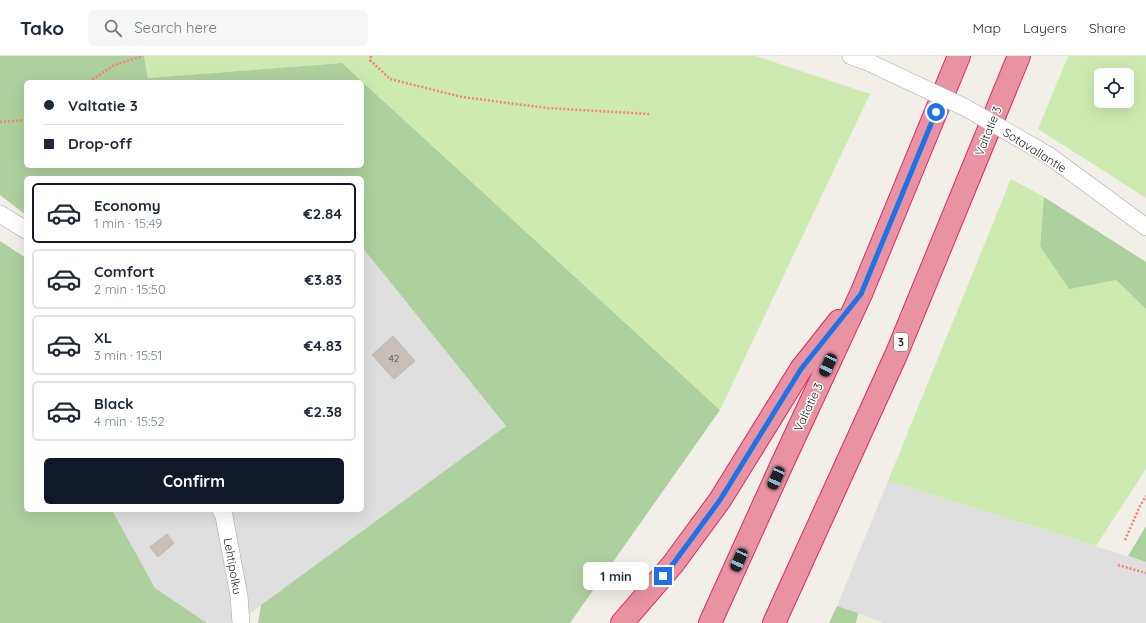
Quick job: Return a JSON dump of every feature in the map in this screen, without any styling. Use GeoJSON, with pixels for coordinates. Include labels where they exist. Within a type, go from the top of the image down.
{"type":"FeatureCollection","features":[{"type":"Feature","properties":{"kind":"highway","name":"Valtatie 3"},"geometry":{"type":"LineString","coordinates":[[710,623],[861,294],[959,56]]}},
{"type":"Feature","properties":{"kind":"highway","name":"Valtatie 3"},"geometry":{"type":"LineString","coordinates":[[774,623],[896,355],[1019,56]]}},
{"type":"Feature","properties":{"kind":"highway"},"geometry":{"type":"LineString","coordinates":[[622,623],[673,564],[720,500],[801,369],[861,294]]}},
{"type":"Feature","properties":{"kind":"street","name":"Sotavallantie"},"geometry":{"type":"LineString","coordinates":[[851,56],[868,62],[966,108],[1048,155],[1146,227]]}},
{"type":"Feature","properties":{"kind":"street"},"geometry":{"type":"LineString","coordinates":[[0,214],[24,229]]}},
{"type":"Feature","properties":{"kind":"street","name":"Lehtipolku"},"geometry":{"type":"LineString","coordinates":[[222,512],[239,596],[241,623]]}},
{"type":"Feature","properties":{"kind":"path"},"geometry":{"type":"LineString","coordinates":[[92,80],[114,65],[143,56]]}},
{"type":"Feature","properties":{"kind":"path"},"geometry":{"type":"LineString","coordinates":[[371,56],[370,60],[390,79],[462,97],[547,108],[649,114]]}},
{"type":"Feature","properties":{"kind":"path"},"geometry":{"type":"LineString","coordinates":[[0,122],[24,120]]}},
{"type":"Feature","properties":{"kind":"path"},"geometry":{"type":"LineString","coordinates":[[1125,540],[1146,496]]}},
{"type":"Feature","properties":{"kind":"path"},"geometry":{"type":"LineString","coordinates":[[1118,565],[1146,573]]}},
{"type":"Feature","properties":{"kind":"shaded area"},"geometry":{"type":"Polygon","coordinates":[[[364,249],[506,426],[237,623],[207,623],[155,588],[113,512],[364,512],[364,249]]]}},
{"type":"Feature","properties":{"kind":"shaded area"},"geometry":{"type":"Polygon","coordinates":[[[888,481],[1146,562],[1146,623],[883,623],[837,606],[888,481]]]}},
{"type":"Feature","properties":{"kind":"green space"},"geometry":{"type":"Polygon","coordinates":[[[0,56],[144,56],[148,78],[342,63],[361,80],[24,80],[24,168],[364,168],[364,83],[720,410],[570,623],[258,623],[261,605],[506,426],[364,249],[364,176],[24,176],[24,213],[0,195],[0,56]]]}},
{"type":"Feature","properties":{"kind":"green space"},"geometry":{"type":"Polygon","coordinates":[[[144,56],[755,56],[870,94],[720,410],[364,83],[364,80],[361,80],[342,63],[148,78],[144,56]]]}},
{"type":"Feature","properties":{"kind":"green space"},"geometry":{"type":"Polygon","coordinates":[[[1068,56],[1146,56],[1146,198],[1038,129],[1068,56]]]}},
{"type":"Feature","properties":{"kind":"green space"},"geometry":{"type":"Polygon","coordinates":[[[1011,179],[1044,197],[1040,246],[1116,280],[1146,309],[1146,469],[1096,546],[888,481],[1011,179]]]}},
{"type":"Feature","properties":{"kind":"green space"},"geometry":{"type":"Polygon","coordinates":[[[1044,197],[1146,262],[1146,309],[1116,280],[1069,289],[1040,246],[1044,197]]]}},
{"type":"Feature","properties":{"kind":"green space"},"geometry":{"type":"Polygon","coordinates":[[[0,241],[24,257],[24,512],[113,512],[155,588],[207,623],[0,623],[0,241]]]}},
{"type":"Feature","properties":{"kind":"green space"},"geometry":{"type":"Polygon","coordinates":[[[1146,526],[1146,562],[1128,556],[1146,526]]]}},
{"type":"Feature","properties":{"kind":"green space"},"geometry":{"type":"Polygon","coordinates":[[[837,606],[858,613],[856,623],[829,623],[837,606]]]}},
{"type":"Feature","properties":{"kind":"green space"},"geometry":{"type":"Polygon","coordinates":[[[858,613],[883,623],[856,623],[858,613]]]}},
{"type":"Feature","properties":{"kind":"building"},"geometry":{"type":"Polygon","coordinates":[[[393,336],[415,361],[394,379],[372,355],[393,336]]]}},
{"type":"Feature","properties":{"kind":"building"},"geometry":{"type":"Polygon","coordinates":[[[167,534],[174,543],[158,557],[150,547],[167,534]]]}},
{"type":"Feature","properties":{"kind":"route"},"geometry":{"type":"LineString","coordinates":[[663,576],[720,500],[801,369],[861,294],[936,112]]}}]}
